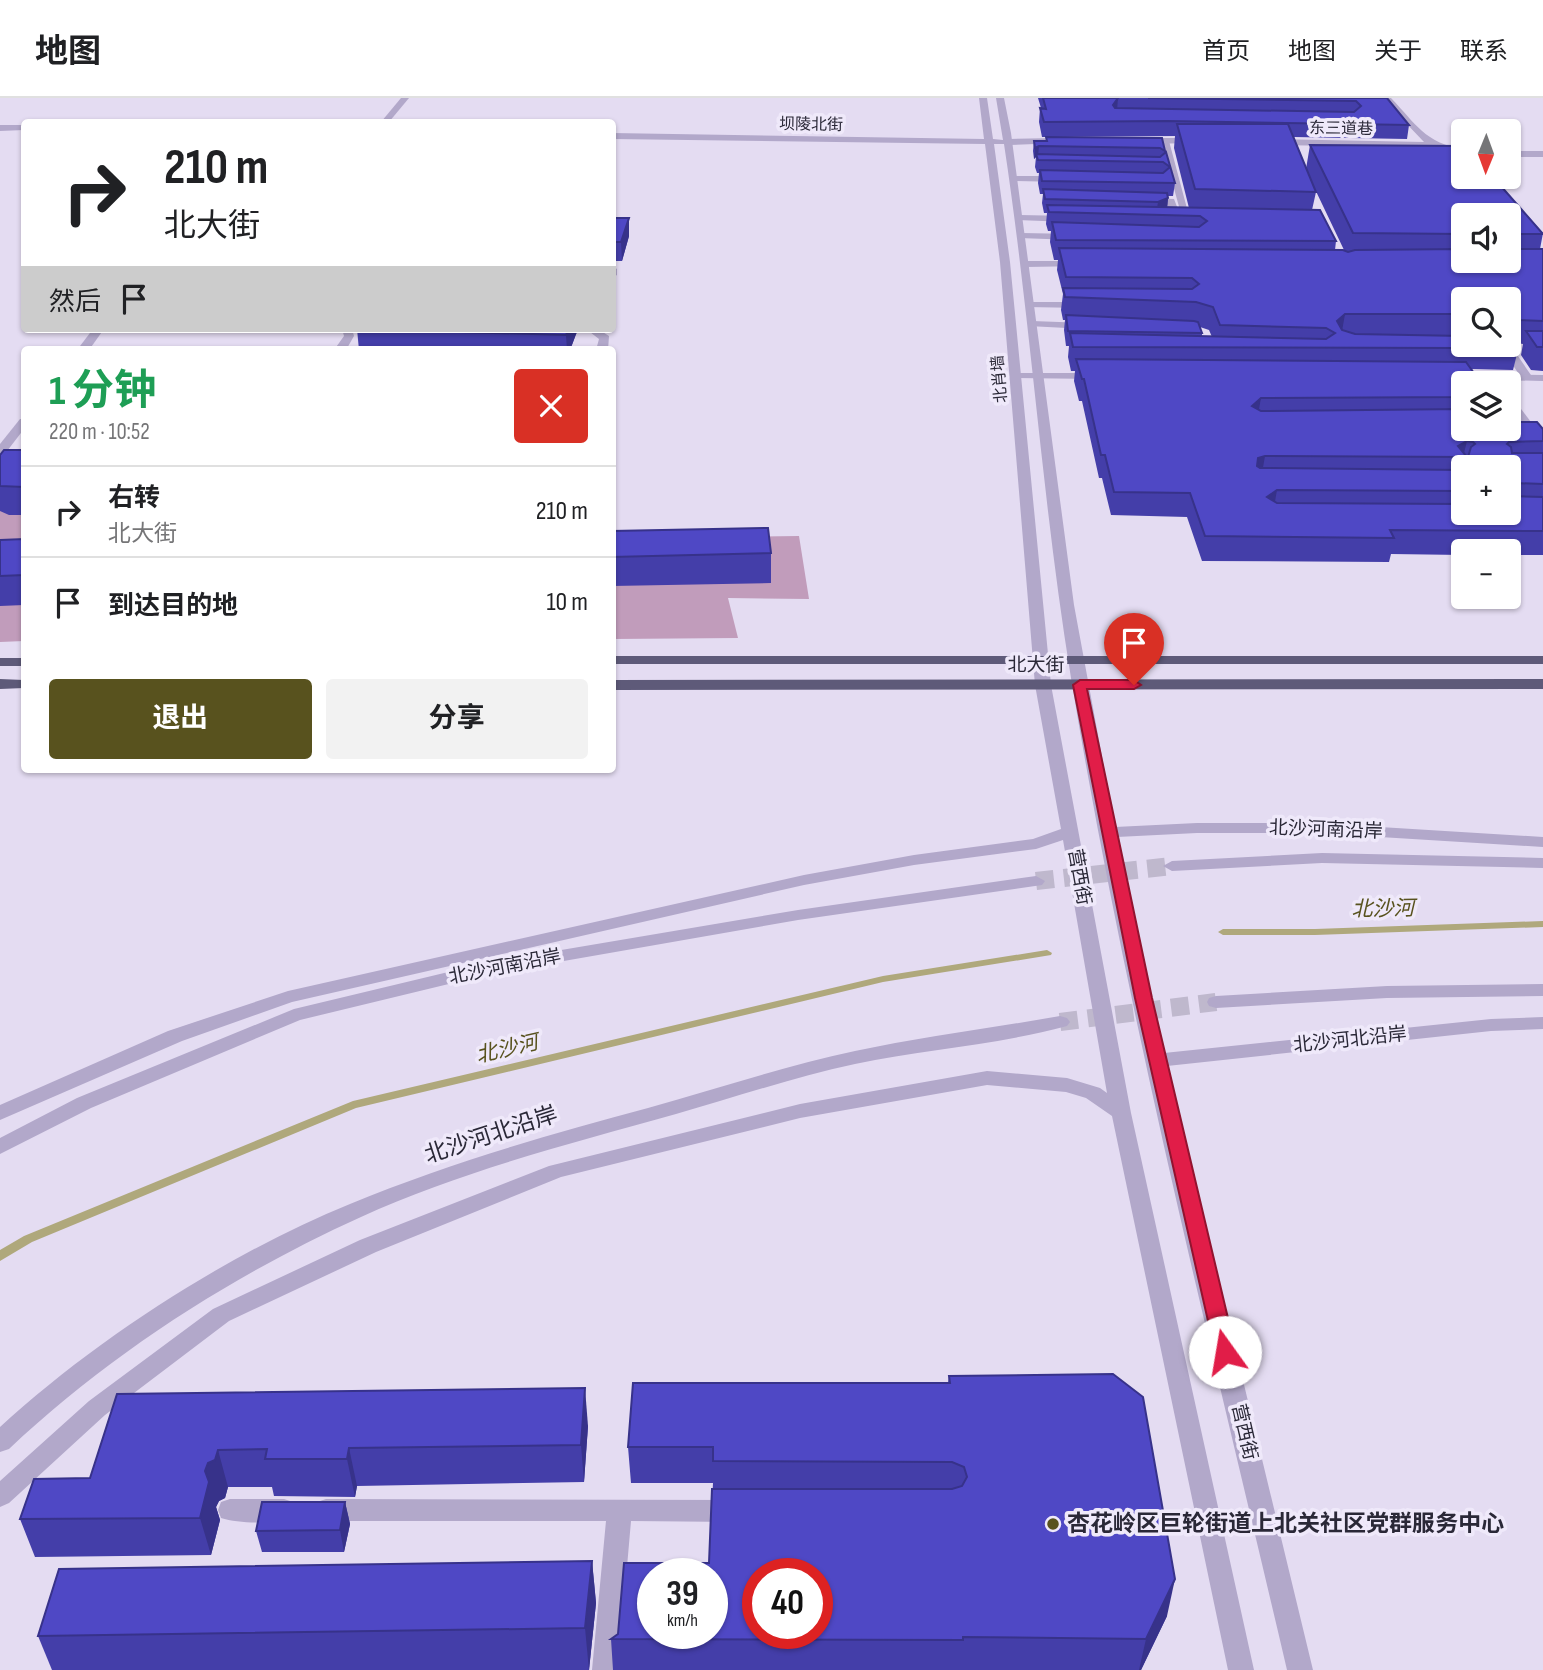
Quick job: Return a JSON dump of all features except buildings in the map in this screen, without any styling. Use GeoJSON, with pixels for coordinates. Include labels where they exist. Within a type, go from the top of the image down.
{"type":"FeatureCollection","features":[{"type":"Feature","properties":{"kind":"main road"},"geometry":{"type":"LineString","coordinates":[[616,660],[1543,660]]}},
{"type":"Feature","properties":{"kind":"main road"},"geometry":{"type":"LineString","coordinates":[[0,662],[21,662]]}},
{"type":"Feature","properties":{"kind":"main road"},"geometry":{"type":"LineString","coordinates":[[0,684],[21,684]]}},
{"type":"Feature","properties":{"kind":"main road","name":"北大街"},"geometry":{"type":"LineString","coordinates":[[616,685],[1543,684]]}},
{"type":"Feature","properties":{"kind":"street"},"geometry":{"type":"LineString","coordinates":[[388,119],[405,98]]}},
{"type":"Feature","properties":{"kind":"street","name":"北肖墙"},"geometry":{"type":"LineString","coordinates":[[984,98],[1016,375],[1040,659]]}},
{"type":"Feature","properties":{"kind":"street","name":"营西街"},"geometry":{"type":"LineString","coordinates":[[1000,98],[1020,218],[1037,375],[1076,660],[1108,832],[1157,1060],[1300,1670]]}},
{"type":"Feature","properties":{"kind":"street"},"geometry":{"type":"LineString","coordinates":[[1386,98],[1427,141],[1451,154]]}},
{"type":"Feature","properties":{"kind":"street"},"geometry":{"type":"LineString","coordinates":[[0,128],[21,128]]}},
{"type":"Feature","properties":{"kind":"street","name":"坝陵北街"},"geometry":{"type":"LineString","coordinates":[[616,136],[1009,142]]}},
{"type":"Feature","properties":{"kind":"street"},"geometry":{"type":"LineString","coordinates":[[1009,142],[1074,141]]}},
{"type":"Feature","properties":{"kind":"street"},"geometry":{"type":"LineString","coordinates":[[1126,141],[1205,141]]}},
{"type":"Feature","properties":{"kind":"street"},"geometry":{"type":"LineString","coordinates":[[1165,141],[1188,221]]}},
{"type":"Feature","properties":{"kind":"street","name":"东三道巷"},"geometry":{"type":"LineString","coordinates":[[1260,142],[1418,144],[1451,150]]}},
{"type":"Feature","properties":{"kind":"street"},"geometry":{"type":"LineString","coordinates":[[1287,142],[1291,153]]}},
{"type":"Feature","properties":{"kind":"street"},"geometry":{"type":"LineString","coordinates":[[1521,154],[1543,154]]}},
{"type":"Feature","properties":{"kind":"street"},"geometry":{"type":"LineString","coordinates":[[1014,178],[1073,179]]}},
{"type":"Feature","properties":{"kind":"street"},"geometry":{"type":"LineString","coordinates":[[1130,200],[1171,201],[1176,217],[1149,218],[1201,221]]}},
{"type":"Feature","properties":{"kind":"street"},"geometry":{"type":"LineString","coordinates":[[1020,218],[1085,217],[1046,214]]}},
{"type":"Feature","properties":{"kind":"street"},"geometry":{"type":"LineString","coordinates":[[1022,236],[1089,238]]}},
{"type":"Feature","properties":{"kind":"street"},"geometry":{"type":"LineString","coordinates":[[1026,266],[1095,266]]}},
{"type":"Feature","properties":{"kind":"street"},"geometry":{"type":"LineString","coordinates":[[1030,305],[1096,305]]}},
{"type":"Feature","properties":{"kind":"street"},"geometry":{"type":"LineString","coordinates":[[1032,324],[1099,327]]}},
{"type":"Feature","properties":{"kind":"street"},"geometry":{"type":"LineString","coordinates":[[1513,357],[1527,378]]}},
{"type":"Feature","properties":{"kind":"street"},"geometry":{"type":"LineString","coordinates":[[1016,375],[1106,376]]}},
{"type":"Feature","properties":{"kind":"street"},"geometry":{"type":"LineString","coordinates":[[1438,377],[1451,378]]}},
{"type":"Feature","properties":{"kind":"street"},"geometry":{"type":"LineString","coordinates":[[1521,378],[1543,378]]}},
{"type":"Feature","properties":{"kind":"street"},"geometry":{"type":"LineString","coordinates":[[1521,417],[1543,447]]}},
{"type":"Feature","properties":{"kind":"street"},"geometry":{"type":"LineString","coordinates":[[0,452],[21,426]]}},
{"type":"Feature","properties":{"kind":"street"},"geometry":{"type":"LineString","coordinates":[[1521,426],[1528,426]]}},
{"type":"Feature","properties":{"kind":"street","name":"营西街"},"geometry":{"type":"LineString","coordinates":[[1040,659],[1121,1113],[1241,1670]]}},
{"type":"Feature","properties":{"kind":"street","name":"北沙河南沿岸"},"geometry":{"type":"LineString","coordinates":[[1108,832],[1196,828],[1315,828],[1543,842]]}},
{"type":"Feature","properties":{"kind":"street"},"geometry":{"type":"LineString","coordinates":[[0,1113],[175,1036],[288,997],[804,880],[914,860],[1036,844],[1071,831]]}},
{"type":"Feature","properties":{"kind":"street","name":"北沙河南沿岸"},"geometry":{"type":"LineString","coordinates":[[1172,866],[1322,858],[1543,863]]}},
{"type":"Feature","properties":{"kind":"street","name":"北沙河南沿岸"},"geometry":{"type":"LineString","coordinates":[[0,1147],[84,1103],[294,1015],[503,966],[798,915],[1037,881]]}},
{"type":"Feature","properties":{"kind":"street"},"geometry":{"type":"LineString","coordinates":[[1216,1002],[1387,992],[1543,990]]}},
{"type":"Feature","properties":{"kind":"street","name":"北沙河北沿岸"},"geometry":{"type":"LineString","coordinates":[[0,1442],[42,1403],[144,1328],[247,1264],[356,1210],[474,1167],[577,1135],[854,1058],[1060,1022]]}},
{"type":"Feature","properties":{"kind":"street","name":"北沙河北沿岸"},"geometry":{"type":"LineString","coordinates":[[1157,1060],[1490,1025],[1543,1023]]}},
{"type":"Feature","properties":{"kind":"street"},"geometry":{"type":"LineString","coordinates":[[0,1496],[97,1408],[221,1315],[369,1245],[555,1171],[800,1111],[987,1078],[1068,1085],[1093,1093],[1121,1113]]}},
{"type":"Feature","properties":{"kind":"street"},"geometry":{"type":"LineString","coordinates":[[230,1510],[756,1511]]}},
{"type":"Feature","properties":{"kind":"street"},"geometry":{"type":"LineString","coordinates":[[605,1670],[619,1511]]}},
{"type":"Feature","properties":{"kind":"shaded area"},"geometry":{"type":"Polygon","coordinates":[[[0,464],[21,464],[21,641],[0,642],[0,464]]]}},
{"type":"Feature","properties":{"kind":"shaded area"},"geometry":{"type":"Polygon","coordinates":[[[799,536],[809,599],[728,598],[738,638],[616,639],[616,539],[799,536]]]}},
{"type":"Feature","properties":{"kind":"waterway","name":"北沙河"},"geometry":{"type":"LineString","coordinates":[[1223,932],[1315,932],[1543,924]]}},
{"type":"Feature","properties":{"kind":"waterway","name":"北沙河"},"geometry":{"type":"LineString","coordinates":[[0,1256],[28,1239],[353,1105],[883,979],[1047,953]]}},
{"type":"Feature","properties":{"kind":"tunnel"},"geometry":{"type":"LineString","coordinates":[[1036,881],[1172,866]]}},
{"type":"Feature","properties":{"kind":"tunnel"},"geometry":{"type":"LineString","coordinates":[[1060,1022],[1216,1002]]}},
{"type":"Feature","properties":{"kind":"place","name":"杏花岭区巨轮街道上北关社区党群服务中心"},"geometry":{"type":"Point","coordinates":[1053,1524]}},
{"type":"Feature","properties":{"kind":"route"},"geometry":{"type":"LineString","coordinates":[[1134,685],[1080,685],[1143,998],[1225,1352]]}}]}
